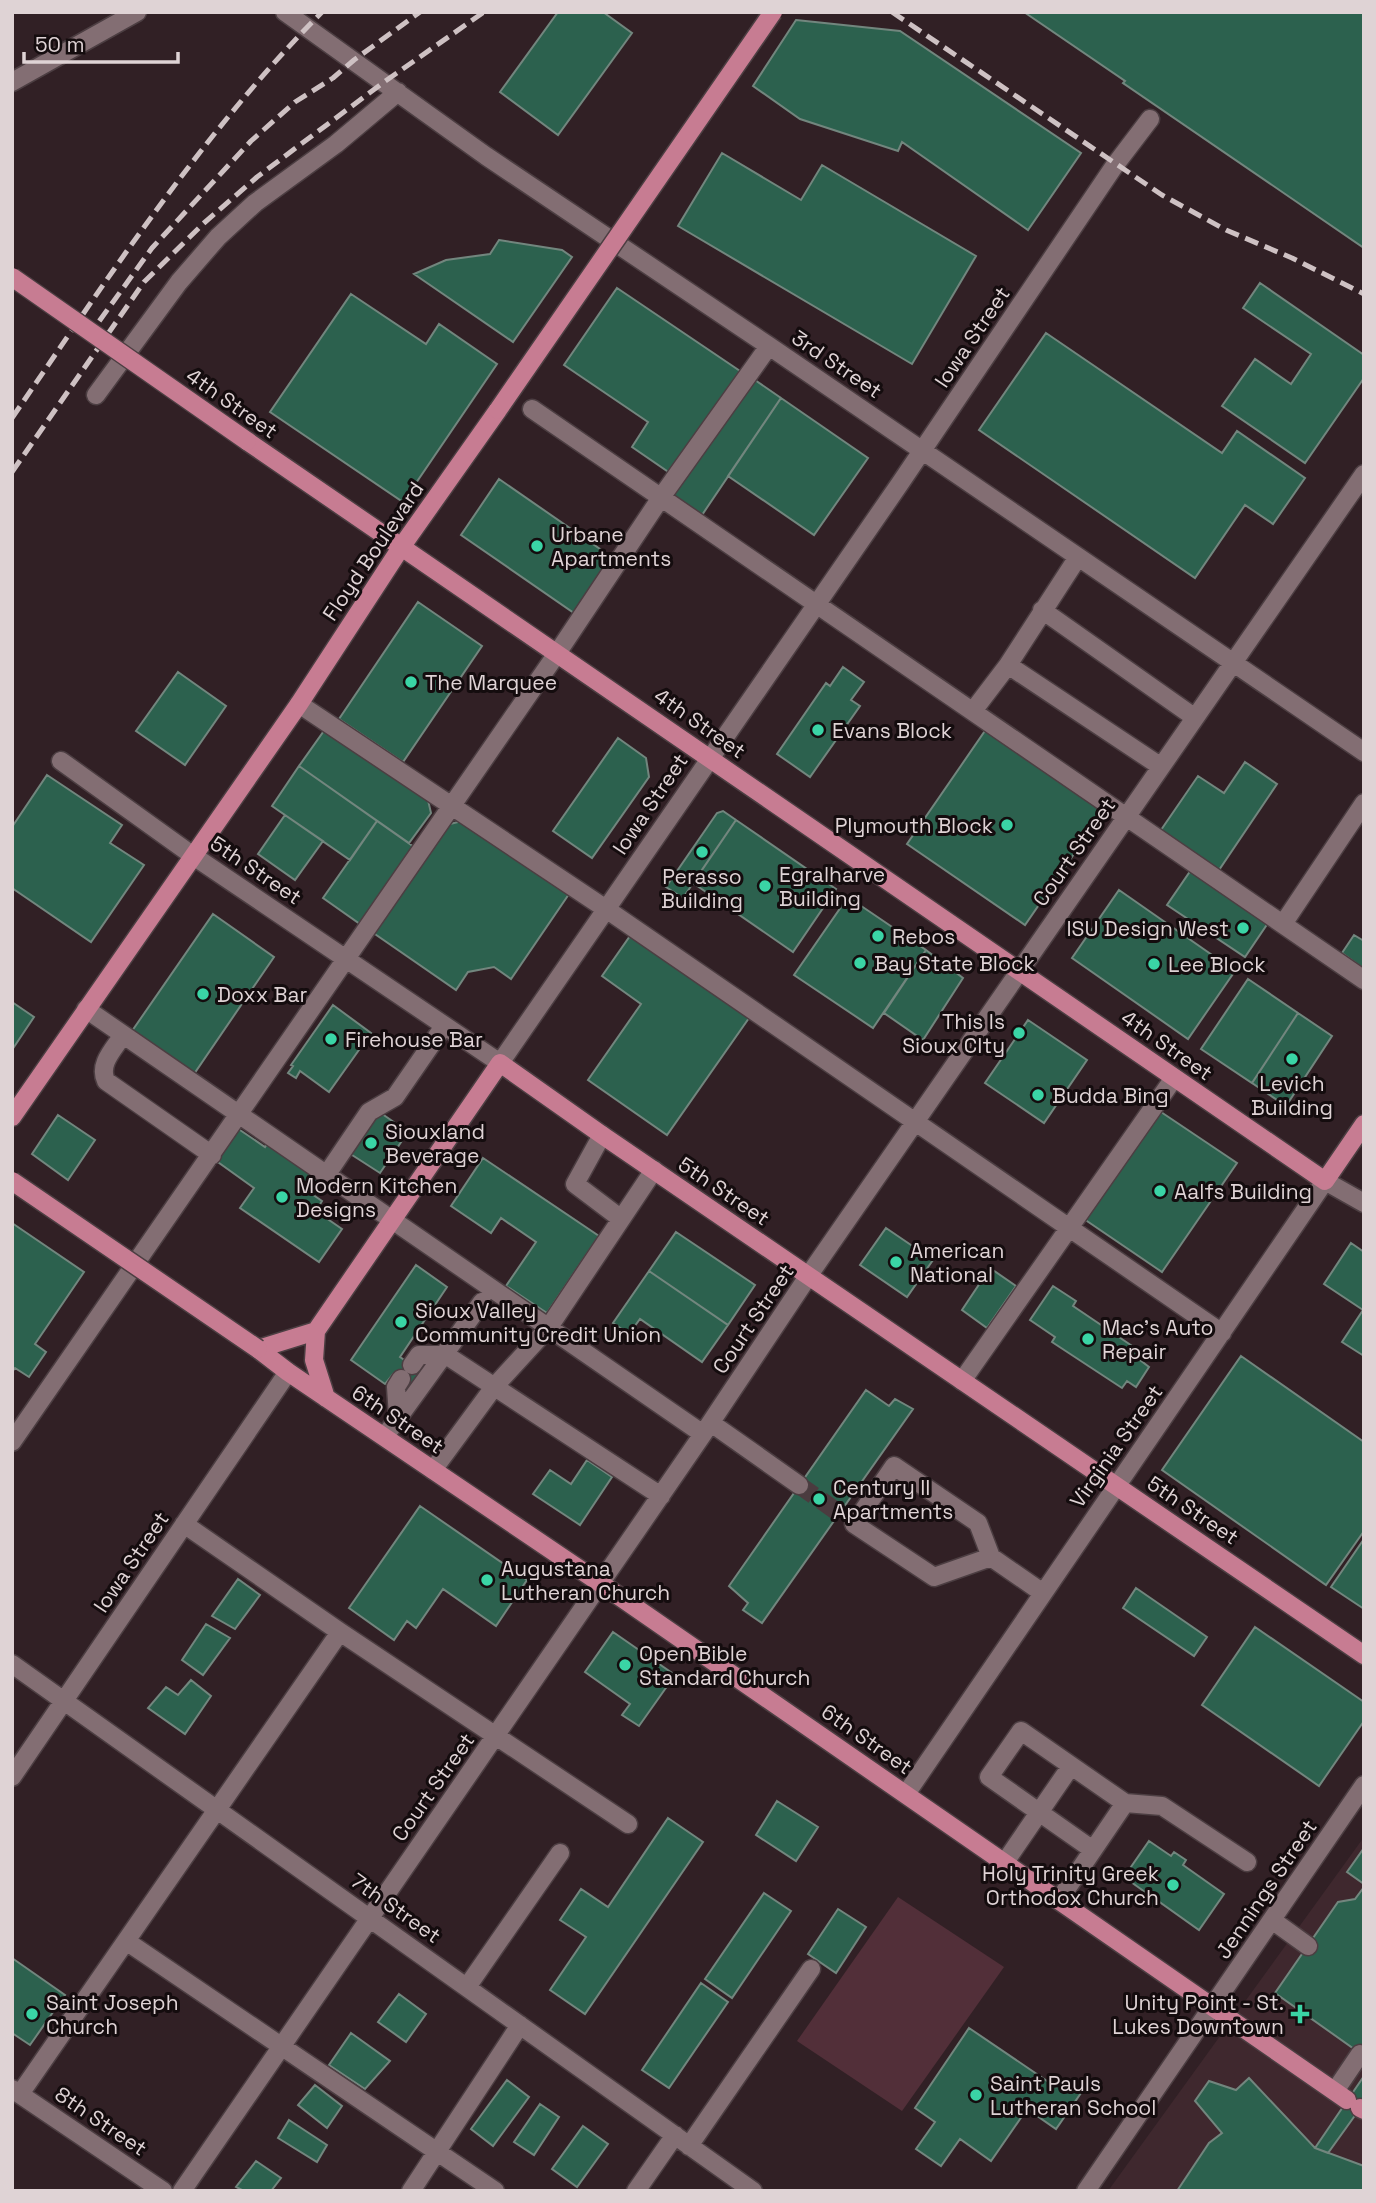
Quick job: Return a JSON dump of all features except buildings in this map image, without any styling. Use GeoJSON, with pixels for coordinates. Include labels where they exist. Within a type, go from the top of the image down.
{"type":"FeatureCollection","features":[{"type":"Feature","properties":{"kind":"main road","name":"Floyd Boulevard"},"geometry":{"type":"LineString","coordinates":[[12,1117],[299,704],[402,546],[773,12]]}},
{"type":"Feature","properties":{"kind":"main road","name":"4th Street"},"geometry":{"type":"LineString","coordinates":[[12,277],[1325,1181]]}},
{"type":"Feature","properties":{"kind":"main road","name":"5th Street"},"geometry":{"type":"LineString","coordinates":[[500,1063],[1364,1655]]}},
{"type":"Feature","properties":{"kind":"main road","name":"Iowa Street"},"geometry":{"type":"LineString","coordinates":[[316,1331],[500,1063]]}},
{"type":"Feature","properties":{"kind":"main road","name":"Virginia Street"},"geometry":{"type":"LineString","coordinates":[[1325,1181],[1364,1124]]}},
{"type":"Feature","properties":{"kind":"main road","name":"6th Street"},"geometry":{"type":"LineString","coordinates":[[12,1181],[1352,2102]]}},
{"type":"Feature","properties":{"kind":"main road"},"geometry":{"type":"LineString","coordinates":[[258,1349],[316,1331],[314,1360],[326,1398]]}},
{"type":"Feature","properties":{"kind":"street","name":"3rd Street"},"geometry":{"type":"LineString","coordinates":[[285,12],[486,156],[1364,752]]}},
{"type":"Feature","properties":{"kind":"street"},"geometry":{"type":"LineString","coordinates":[[12,82],[135,14]]}},
{"type":"Feature","properties":{"kind":"street"},"geometry":{"type":"LineString","coordinates":[[96,395],[179,282],[218,237],[255,204],[336,144],[398,92]]}},
{"type":"Feature","properties":{"kind":"street","name":"Iowa Street"},"geometry":{"type":"LineString","coordinates":[[500,1063],[1115,165],[1150,119]]}},
{"type":"Feature","properties":{"kind":"street"},"geometry":{"type":"LineString","coordinates":[[12,1442],[240,1115],[662,496],[769,346]]}},
{"type":"Feature","properties":{"kind":"street"},"geometry":{"type":"LineString","coordinates":[[532,409],[1364,980]]}},
{"type":"Feature","properties":{"kind":"street","name":"Court Street"},"geometry":{"type":"LineString","coordinates":[[181,2191],[707,1429],[808,1275],[1364,474]]}},
{"type":"Feature","properties":{"kind":"street"},"geometry":{"type":"LineString","coordinates":[[973,711],[1008,666],[1078,557]]}},
{"type":"Feature","properties":{"kind":"street"},"geometry":{"type":"LineString","coordinates":[[1042,610],[1194,717]]}},
{"type":"Feature","properties":{"kind":"street"},"geometry":{"type":"LineString","coordinates":[[1008,666],[1160,766]]}},
{"type":"Feature","properties":{"kind":"street"},"geometry":{"type":"LineString","coordinates":[[299,704],[606,909],[1222,1333]]}},
{"type":"Feature","properties":{"kind":"street","name":"5th Street"},"geometry":{"type":"LineString","coordinates":[[61,761],[192,855],[500,1063]]}},
{"type":"Feature","properties":{"kind":"street"},"geometry":{"type":"LineString","coordinates":[[1283,924],[1364,803]]}},
{"type":"Feature","properties":{"kind":"street"},"geometry":{"type":"LineString","coordinates":[[86,1009],[549,1327],[799,1485]]}},
{"type":"Feature","properties":{"kind":"street"},"geometry":{"type":"LineString","coordinates":[[327,1174],[369,1112],[395,1097],[444,1026]]}},
{"type":"Feature","properties":{"kind":"street"},"geometry":{"type":"LineString","coordinates":[[123,1035],[105,1061],[102,1072],[106,1081],[212,1155]]}},
{"type":"Feature","properties":{"kind":"street"},"geometry":{"type":"LineString","coordinates":[[962,1381],[1174,1078]]}},
{"type":"Feature","properties":{"kind":"street"},"geometry":{"type":"LineString","coordinates":[[602,1135],[575,1184],[620,1218]]}},
{"type":"Feature","properties":{"kind":"street"},"geometry":{"type":"LineString","coordinates":[[433,1470],[495,1387],[549,1327],[653,1170]]}},
{"type":"Feature","properties":{"kind":"street","name":"4th Street"},"geometry":{"type":"LineString","coordinates":[[1325,1181],[1364,1203]]}},
{"type":"Feature","properties":{"kind":"street","name":"Virginia Street"},"geometry":{"type":"LineString","coordinates":[[906,1794],[1325,1181]]}},
{"type":"Feature","properties":{"kind":"street"},"geometry":{"type":"LineString","coordinates":[[385,1436],[482,1302]]}},
{"type":"Feature","properties":{"kind":"street"},"geometry":{"type":"LineString","coordinates":[[398,1417],[396,1387],[419,1355],[446,1355],[661,1496]]}},
{"type":"Feature","properties":{"kind":"street","name":"Iowa Street"},"geometry":{"type":"LineString","coordinates":[[12,1777],[288,1372]]}},
{"type":"Feature","properties":{"kind":"street"},"geometry":{"type":"LineString","coordinates":[[991,1557],[934,1577],[847,1518],[894,1465],[978,1523],[991,1557],[1043,1593]]}},
{"type":"Feature","properties":{"kind":"street"},"geometry":{"type":"LineString","coordinates":[[184,1524],[340,1632],[628,1824]]}},
{"type":"Feature","properties":{"kind":"street"},"geometry":{"type":"LineString","coordinates":[[16,2092],[126,1941],[340,1632]]}},
{"type":"Feature","properties":{"kind":"street","name":"7th Street"},"geometry":{"type":"LineString","coordinates":[[12,1664],[753,2191]]}},
{"type":"Feature","properties":{"kind":"street"},"geometry":{"type":"LineString","coordinates":[[1093,1850],[989,1777],[1021,1731],[1125,1803],[1163,1806],[1247,1862]]}},
{"type":"Feature","properties":{"kind":"street"},"geometry":{"type":"LineString","coordinates":[[1005,1862],[1071,1766]]}},
{"type":"Feature","properties":{"kind":"street","name":"Jennings Street"},"geometry":{"type":"LineString","coordinates":[[1086,2191],[1364,1785]]}},
{"type":"Feature","properties":{"kind":"street"},"geometry":{"type":"LineString","coordinates":[[1059,1899],[1125,1803]]}},
{"type":"Feature","properties":{"kind":"street"},"geometry":{"type":"LineString","coordinates":[[467,1987],[560,1853]]}},
{"type":"Feature","properties":{"kind":"street"},"geometry":{"type":"LineString","coordinates":[[1272,1920],[1308,1946]]}},
{"type":"Feature","properties":{"kind":"street"},"geometry":{"type":"LineString","coordinates":[[126,1941],[495,2191]]}},
{"type":"Feature","properties":{"kind":"street"},"geometry":{"type":"LineString","coordinates":[[690,2146],[811,1969]]}},
{"type":"Feature","properties":{"kind":"street"},"geometry":{"type":"LineString","coordinates":[[411,2191],[520,2025]]}},
{"type":"Feature","properties":{"kind":"street"},"geometry":{"type":"LineString","coordinates":[[1352,2102],[1360,2054]]}},
{"type":"Feature","properties":{"kind":"street","name":"8th Street"},"geometry":{"type":"LineString","coordinates":[[16,2092],[163,2191]]}},
{"type":"Feature","properties":{"kind":"street"},"geometry":{"type":"LineString","coordinates":[[636,2191],[674,2135]]}},
{"type":"Feature","properties":{"kind":"shaded area","name":"Unity Point - St. Lukes Downtown"},"geometry":{"type":"Polygon","coordinates":[[[1364,1837],[1364,2191],[1108,2191],[1364,1837]]]}},
{"type":"Feature","properties":{"kind":"shaded area"},"geometry":{"type":"Polygon","coordinates":[[[898,1897],[1004,1967],[902,2111],[797,2041],[898,1897]]]}},
{"type":"Feature","properties":{"kind":"tunnel"},"geometry":{"type":"LineString","coordinates":[[799,1485],[839,1513]]}},
{"type":"Feature","properties":{"kind":"railway"},"geometry":{"type":"LineString","coordinates":[[12,418],[196,157],[278,58],[322,12]]}},
{"type":"Feature","properties":{"kind":"railway"},"geometry":{"type":"LineString","coordinates":[[87,338],[152,248],[251,141],[295,102],[333,78],[420,12]]}},
{"type":"Feature","properties":{"kind":"railway"},"geometry":{"type":"LineString","coordinates":[[12,472],[144,282],[204,223],[257,177],[384,82],[484,12]]}},
{"type":"Feature","properties":{"kind":"railway"},"geometry":{"type":"LineString","coordinates":[[892,12],[1162,195],[1226,230],[1292,258],[1364,294]]}},
{"type":"Feature","properties":{"kind":"place","name":"Urbane Apartments"},"geometry":{"type":"Point","coordinates":[537,546]}},
{"type":"Feature","properties":{"kind":"place","name":"The Marquee"},"geometry":{"type":"Point","coordinates":[411,682]}},
{"type":"Feature","properties":{"kind":"place","name":"Evans Block"},"geometry":{"type":"Point","coordinates":[818,730]}},
{"type":"Feature","properties":{"kind":"place","name":"Plymouth Block"},"geometry":{"type":"Point","coordinates":[1007,825]}},
{"type":"Feature","properties":{"kind":"place","name":"Perasso Building"},"geometry":{"type":"Point","coordinates":[702,852]}},
{"type":"Feature","properties":{"kind":"place","name":"Egralharve Building"},"geometry":{"type":"Point","coordinates":[765,886]}},
{"type":"Feature","properties":{"kind":"place","name":"ISU Design West"},"geometry":{"type":"Point","coordinates":[1243,928]}},
{"type":"Feature","properties":{"kind":"place","name":"Rebos"},"geometry":{"type":"Point","coordinates":[878,936]}},
{"type":"Feature","properties":{"kind":"place","name":"Bay State Block"},"geometry":{"type":"Point","coordinates":[860,963]}},
{"type":"Feature","properties":{"kind":"place","name":"Lee Block"},"geometry":{"type":"Point","coordinates":[1154,964]}},
{"type":"Feature","properties":{"kind":"place","name":"Doxx Bar"},"geometry":{"type":"Point","coordinates":[203,994]}},
{"type":"Feature","properties":{"kind":"place","name":"This Is Sioux CIty"},"geometry":{"type":"Point","coordinates":[1019,1033]}},
{"type":"Feature","properties":{"kind":"place","name":"Firehouse Bar"},"geometry":{"type":"Point","coordinates":[331,1039]}},
{"type":"Feature","properties":{"kind":"place","name":"Levich Building"},"geometry":{"type":"Point","coordinates":[1292,1059]}},
{"type":"Feature","properties":{"kind":"place","name":"Budda Bing"},"geometry":{"type":"Point","coordinates":[1038,1095]}},
{"type":"Feature","properties":{"kind":"place","name":"Siouxland Beverage"},"geometry":{"type":"Point","coordinates":[371,1143]}},
{"type":"Feature","properties":{"kind":"place","name":"Aalfs Building"},"geometry":{"type":"Point","coordinates":[1160,1191]}},
{"type":"Feature","properties":{"kind":"place","name":"Modern Kitchen Designs"},"geometry":{"type":"Point","coordinates":[282,1197]}},
{"type":"Feature","properties":{"kind":"place","name":"American National"},"geometry":{"type":"Point","coordinates":[896,1262]}},
{"type":"Feature","properties":{"kind":"place","name":"Sioux Valley Community Credit Union"},"geometry":{"type":"Point","coordinates":[401,1322]}},
{"type":"Feature","properties":{"kind":"place","name":"Mac's Auto Repair"},"geometry":{"type":"Point","coordinates":[1088,1339]}},
{"type":"Feature","properties":{"kind":"place","name":"Century II Apartments"},"geometry":{"type":"Point","coordinates":[819,1499]}},
{"type":"Feature","properties":{"kind":"place","name":"Augustana Lutheran Church"},"geometry":{"type":"Point","coordinates":[487,1580]}},
{"type":"Feature","properties":{"kind":"place","name":"Open Bible Standard Church"},"geometry":{"type":"Point","coordinates":[625,1665]}},
{"type":"Feature","properties":{"kind":"place","name":"Holy Trinity Greek Orthodox Church"},"geometry":{"type":"Point","coordinates":[1173,1885]}},
{"type":"Feature","properties":{"kind":"place","name":"Saint Joseph Church"},"geometry":{"type":"Point","coordinates":[32,2014]}},
{"type":"Feature","properties":{"kind":"place","name":"Unity Point - St. Lukes Downtown"},"geometry":{"type":"Point","coordinates":[1300,2014]}},
{"type":"Feature","properties":{"kind":"place","name":"Saint Pauls Lutheran School"},"geometry":{"type":"Point","coordinates":[976,2095]}}]}
